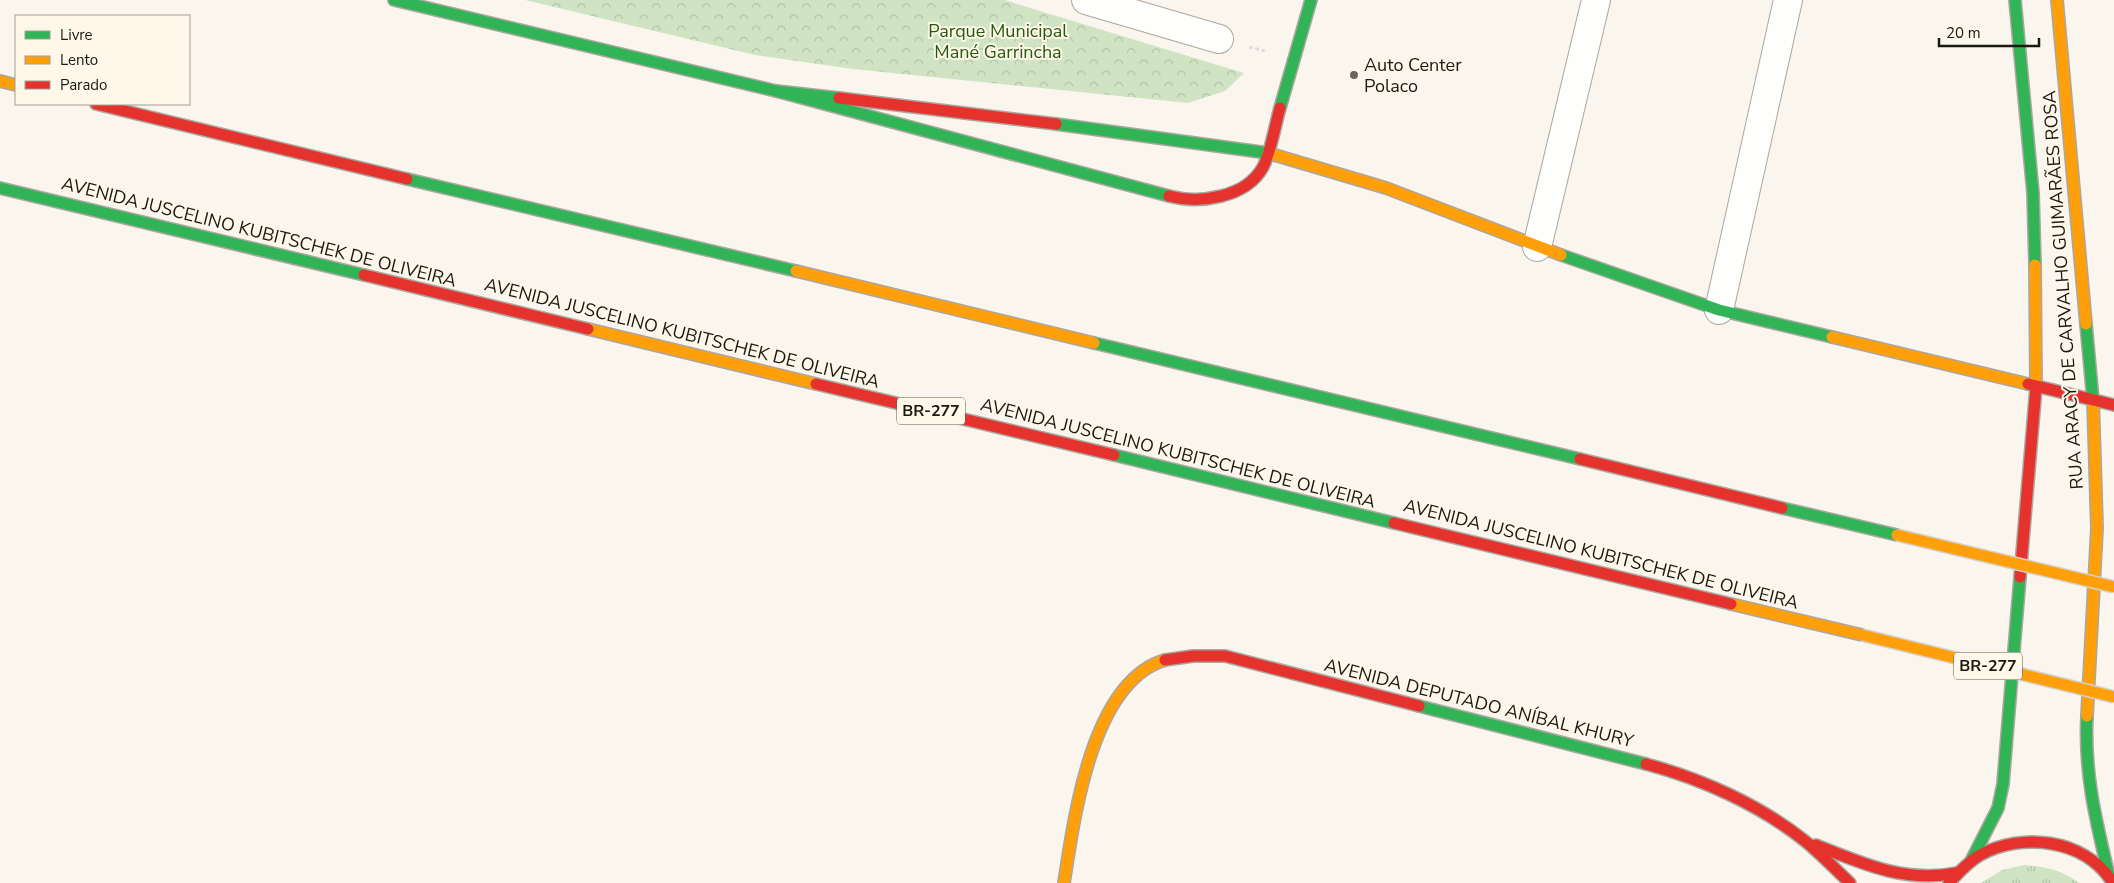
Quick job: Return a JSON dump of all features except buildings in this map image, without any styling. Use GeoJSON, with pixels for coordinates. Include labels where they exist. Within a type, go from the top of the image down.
{"type":"FeatureCollection","features":[{"type":"Feature","properties":{"kind":"main road"},"geometry":{"type":"LineString","coordinates":[[394,0],[776,91],[1179,199],[1220,198],[1240,190],[1254,179],[1263,167],[1311,0]]}},
{"type":"Feature","properties":{"kind":"main road","name":"RUA ARACY DE CARVALHO GUIMARÃES ROSA"},"geometry":{"type":"LineString","coordinates":[[1972,859],[1998,808],[2004,784],[2036,386],[2037,313],[2033,193],[2015,0]]}},
{"type":"Feature","properties":{"kind":"main road","name":"RUA ARACY DE CARVALHO GUIMARÃES ROSA"},"geometry":{"type":"LineString","coordinates":[[2057,0],[2093,400],[2098,528],[2086,738],[2091,801],[2111,879]]}},
{"type":"Feature","properties":{"kind":"main road"},"geometry":{"type":"LineString","coordinates":[[0,81],[15,85]]}},
{"type":"Feature","properties":{"kind":"main road"},"geometry":{"type":"LineString","coordinates":[[776,91],[1139,133],[1268,153],[1338,172],[1386,188],[1538,247],[1719,310],[2114,405]]}},
{"type":"Feature","properties":{"kind":"main road"},"geometry":{"type":"LineString","coordinates":[[100,105],[2114,587]]}},
{"type":"Feature","properties":{"kind":"main road","name":"AVENIDA JUSCELINO KUBITSCHEK DE OLIVEIRA"},"geometry":{"type":"LineString","coordinates":[[0,188],[2114,697]]}},
{"type":"Feature","properties":{"kind":"main road","name":"AVENIDA DEPUTADO ANÍBAL KHURY"},"geometry":{"type":"LineString","coordinates":[[1064,883],[1074,818],[1088,763],[1099,732],[1114,702],[1134,676],[1160,661],[1190,654],[1225,656],[1664,769],[1704,783],[1737,800],[1803,840],[1874,867],[1901,874],[1924,877],[1956,873]]}},
{"type":"Feature","properties":{"kind":"main road","name":"AVENIDA DEPUTADO ANÍBAL KHURY"},"geometry":{"type":"LineString","coordinates":[[1803,840],[1850,883]]}},
{"type":"Feature","properties":{"kind":"main road"},"geometry":{"type":"LineString","coordinates":[[1948,883],[1972,859],[2000,845],[2029,840],[2059,844],[2086,856],[2111,879]]}},
{"type":"Feature","properties":{"kind":"street"},"geometry":{"type":"LineString","coordinates":[[1086,0],[1219,39]]}},
{"type":"Feature","properties":{"kind":"street"},"geometry":{"type":"LineString","coordinates":[[1538,247],[1596,0]]}},
{"type":"Feature","properties":{"kind":"street"},"geometry":{"type":"LineString","coordinates":[[1719,310],[1788,0]]}},
{"type":"Feature","properties":{"kind":"path"},"geometry":{"type":"LineString","coordinates":[[1219,39],[1294,59]]}},
{"type":"Feature","properties":{"kind":"green space","name":"Parque Municipal Mané Garrincha"},"geometry":{"type":"Polygon","coordinates":[[[525,0],[1004,0],[1244,73],[1225,91],[1188,103],[853,69],[755,55],[525,0]]]}},
{"type":"Feature","properties":{"kind":"green space"},"geometry":{"type":"Polygon","coordinates":[[[2024,865],[2053,870],[2079,883],[1981,883],[2002,870],[2024,865]]]}},
{"type":"Feature","properties":{"kind":"traffic: fast"},"geometry":{"type":"LineString","coordinates":[[394,0],[776,91],[839,98]]}},
{"type":"Feature","properties":{"kind":"traffic: fast"},"geometry":{"type":"LineString","coordinates":[[1280,108],[1311,0]]}},
{"type":"Feature","properties":{"kind":"traffic: fast"},"geometry":{"type":"LineString","coordinates":[[2015,0],[2033,193],[2035,265]]}},
{"type":"Feature","properties":{"kind":"traffic: fast"},"geometry":{"type":"LineString","coordinates":[[776,91],[1169,196]]}},
{"type":"Feature","properties":{"kind":"traffic: fast"},"geometry":{"type":"LineString","coordinates":[[1056,124],[1268,153]]}},
{"type":"Feature","properties":{"kind":"traffic: fast"},"geometry":{"type":"LineString","coordinates":[[407,179],[796,271]]}},
{"type":"Feature","properties":{"kind":"traffic: fast"},"geometry":{"type":"LineString","coordinates":[[0,188],[364,275]]}},
{"type":"Feature","properties":{"kind":"traffic: fast"},"geometry":{"type":"LineString","coordinates":[[1561,255],[1719,310],[1832,337]]}},
{"type":"Feature","properties":{"kind":"traffic: fast"},"geometry":{"type":"LineString","coordinates":[[2086,324],[2093,400]]}},
{"type":"Feature","properties":{"kind":"traffic: fast"},"geometry":{"type":"LineString","coordinates":[[1094,343],[1580,459]]}},
{"type":"Feature","properties":{"kind":"traffic: fast"},"geometry":{"type":"LineString","coordinates":[[1114,455],[1394,523]]}},
{"type":"Feature","properties":{"kind":"traffic: fast"},"geometry":{"type":"LineString","coordinates":[[1782,508],[1897,535]]}},
{"type":"Feature","properties":{"kind":"traffic: fast"},"geometry":{"type":"LineString","coordinates":[[1972,859],[1998,808],[2003,784],[2020,577]]}},
{"type":"Feature","properties":{"kind":"traffic: fast"},"geometry":{"type":"LineString","coordinates":[[1419,706],[1646,764]]}},
{"type":"Feature","properties":{"kind":"traffic: fast"},"geometry":{"type":"LineString","coordinates":[[2087,716],[2089,777],[2109,876]]}},
{"type":"Feature","properties":{"kind":"traffic: slow"},"geometry":{"type":"LineString","coordinates":[[2057,0],[2086,324]]}},
{"type":"Feature","properties":{"kind":"traffic: slow"},"geometry":{"type":"LineString","coordinates":[[0,81],[15,85]]}},
{"type":"Feature","properties":{"kind":"traffic: slow"},"geometry":{"type":"LineString","coordinates":[[1268,153],[1386,188],[1561,255]]}},
{"type":"Feature","properties":{"kind":"traffic: slow"},"geometry":{"type":"LineString","coordinates":[[2035,265],[2036,387]]}},
{"type":"Feature","properties":{"kind":"traffic: slow"},"geometry":{"type":"LineString","coordinates":[[796,271],[1094,343]]}},
{"type":"Feature","properties":{"kind":"traffic: slow"},"geometry":{"type":"LineString","coordinates":[[588,329],[816,384]]}},
{"type":"Feature","properties":{"kind":"traffic: slow"},"geometry":{"type":"LineString","coordinates":[[1832,337],[2028,384]]}},
{"type":"Feature","properties":{"kind":"traffic: slow"},"geometry":{"type":"LineString","coordinates":[[2087,716],[2097,528],[2093,400]]}},
{"type":"Feature","properties":{"kind":"traffic: slow"},"geometry":{"type":"LineString","coordinates":[[1897,535],[2114,587]]}},
{"type":"Feature","properties":{"kind":"traffic: slow"},"geometry":{"type":"LineString","coordinates":[[1731,604],[1862,635]]}},
{"type":"Feature","properties":{"kind":"traffic: slow"},"geometry":{"type":"LineString","coordinates":[[1862,635],[2114,697]]}},
{"type":"Feature","properties":{"kind":"traffic: slow"},"geometry":{"type":"LineString","coordinates":[[1064,883],[1081,790],[1090,756],[1103,723],[1119,695],[1140,673],[1165,660]]}},
{"type":"Feature","properties":{"kind":"traffic: jam"},"geometry":{"type":"LineString","coordinates":[[839,98],[1056,124]]}},
{"type":"Feature","properties":{"kind":"traffic: jam"},"geometry":{"type":"LineString","coordinates":[[100,105],[407,179]]}},
{"type":"Feature","properties":{"kind":"traffic: jam"},"geometry":{"type":"LineString","coordinates":[[1169,196],[1207,199],[1234,192],[1245,186],[1255,177],[1266,161],[1280,108]]}},
{"type":"Feature","properties":{"kind":"traffic: jam"},"geometry":{"type":"LineString","coordinates":[[364,275],[588,329]]}},
{"type":"Feature","properties":{"kind":"traffic: jam"},"geometry":{"type":"LineString","coordinates":[[816,384],[1114,455]]}},
{"type":"Feature","properties":{"kind":"traffic: jam"},"geometry":{"type":"LineString","coordinates":[[2028,384],[2114,405]]}},
{"type":"Feature","properties":{"kind":"traffic: jam"},"geometry":{"type":"LineString","coordinates":[[2020,577],[2036,387]]}},
{"type":"Feature","properties":{"kind":"traffic: jam"},"geometry":{"type":"LineString","coordinates":[[1580,459],[1782,508]]}},
{"type":"Feature","properties":{"kind":"traffic: jam"},"geometry":{"type":"LineString","coordinates":[[1394,523],[1731,604]]}},
{"type":"Feature","properties":{"kind":"traffic: jam"},"geometry":{"type":"LineString","coordinates":[[1165,660],[1193,656],[1225,656],[1419,706]]}},
{"type":"Feature","properties":{"kind":"traffic: jam"},"geometry":{"type":"LineString","coordinates":[[1646,764],[1709,785],[1769,816],[1805,841],[1850,883]]}},
{"type":"Feature","properties":{"kind":"traffic: jam"},"geometry":{"type":"LineString","coordinates":[[1949,883],[1967,864],[1980,855],[2014,843],[2033,842],[2068,848],[2085,856],[2099,866],[2111,880]]}},
{"type":"Feature","properties":{"kind":"traffic: jam"},"geometry":{"type":"LineString","coordinates":[[1816,845],[1868,865],[1902,874],[1919,876],[1956,873]]}},
{"type":"Feature","properties":{"kind":"place","name":"Auto Center Polaco"},"geometry":{"type":"Point","coordinates":[1354,75]}}]}
